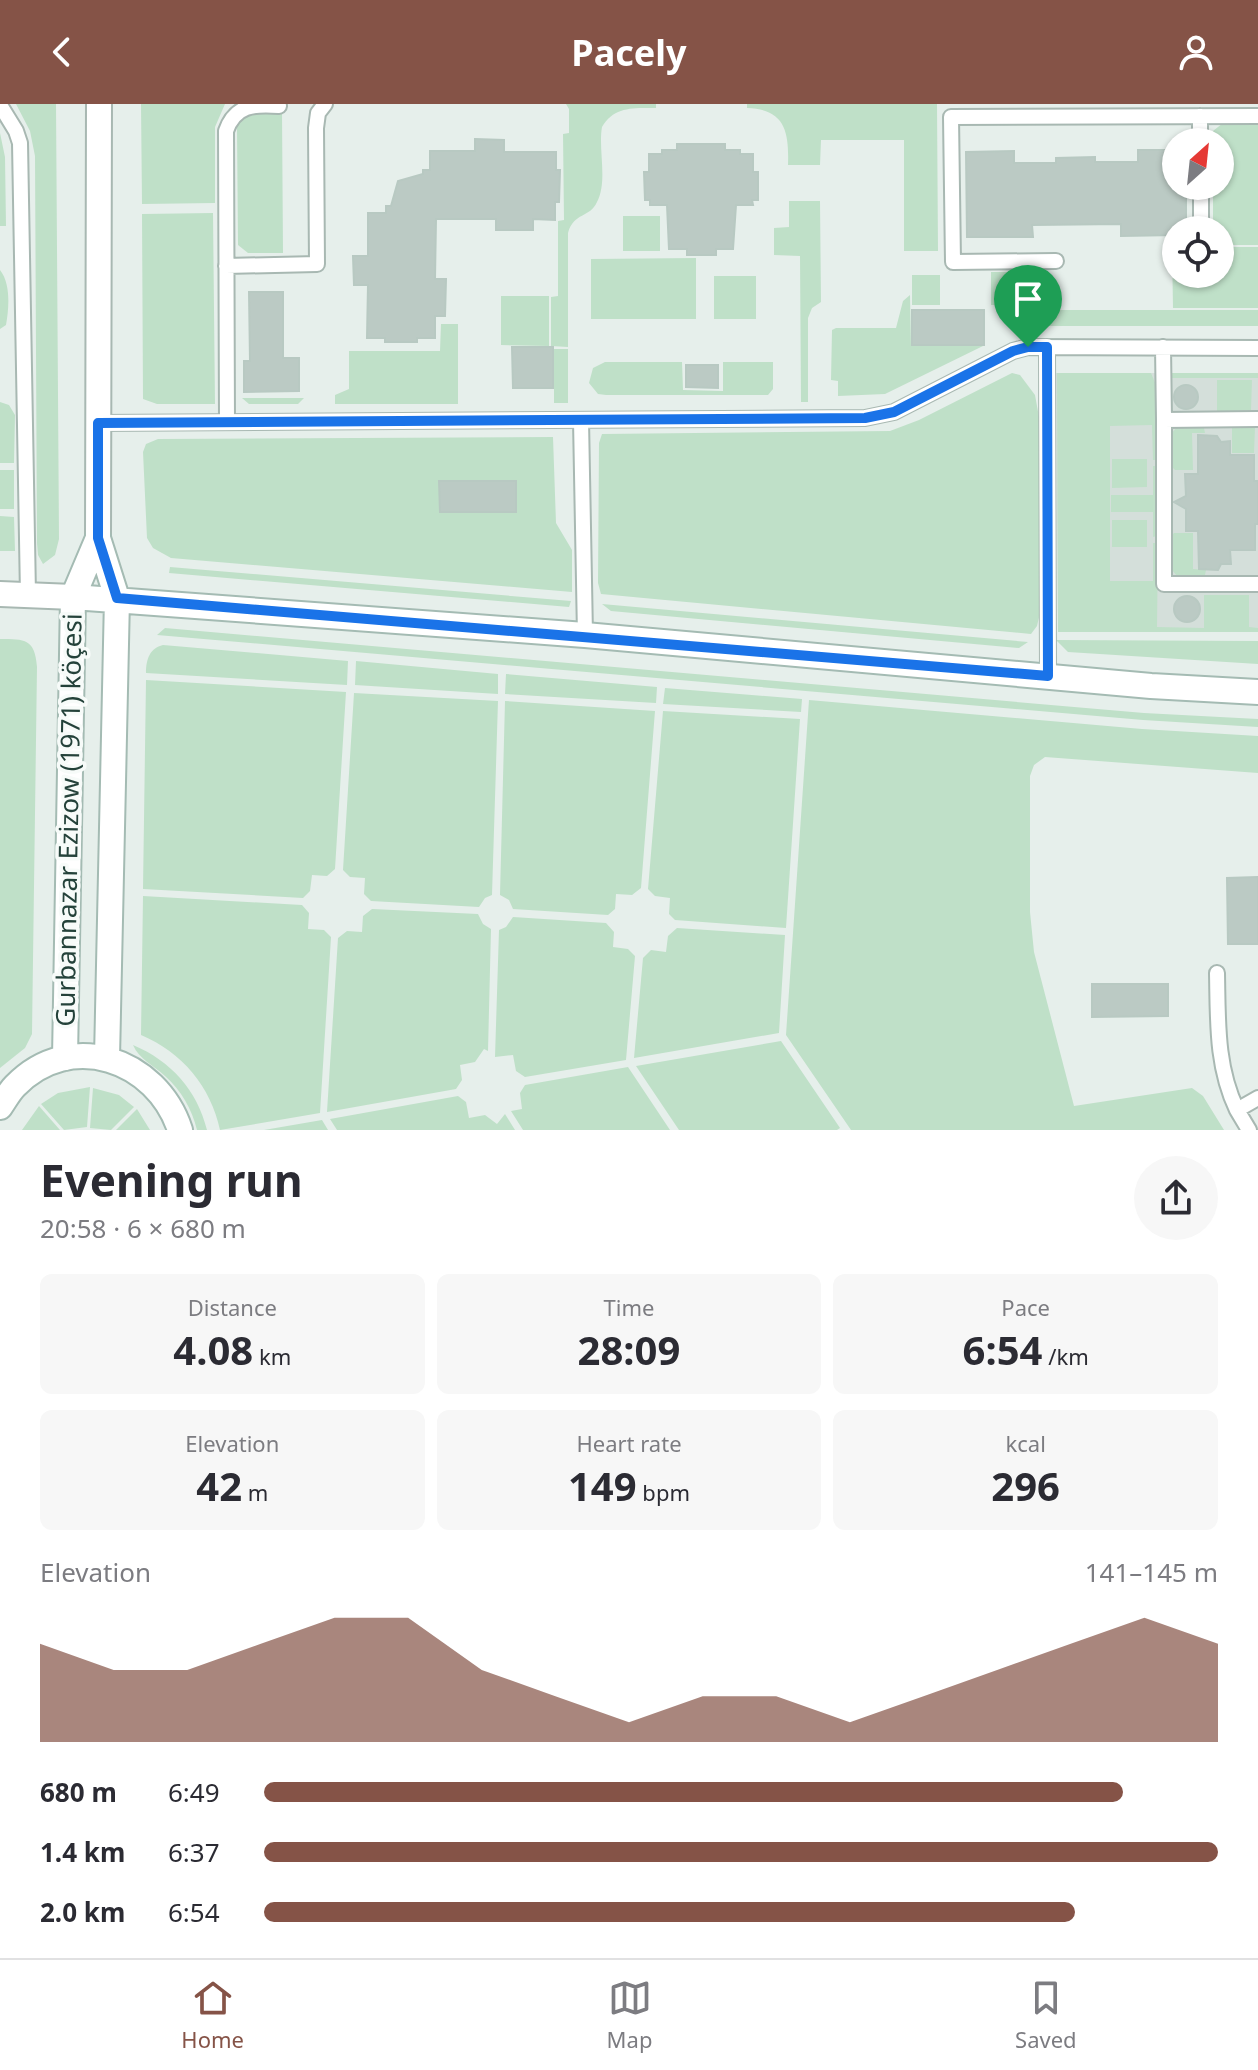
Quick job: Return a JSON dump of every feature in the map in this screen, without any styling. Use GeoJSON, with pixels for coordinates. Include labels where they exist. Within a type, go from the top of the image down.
{"type":"FeatureCollection","features":[{"type":"Feature","properties":{"kind":"street","name":"Gurbannazar Ezizow (1971) köçesi"},"geometry":{"type":"LineString","coordinates":[[99,104],[98,538],[117,598],[107,1058]]}},
{"type":"Feature","properties":{"kind":"street","name":"Gurbannazar Ezizow (1971) köçesi"},"geometry":{"type":"LineString","coordinates":[[65,1058],[73,597],[98,538]]}},
{"type":"Feature","properties":{"kind":"street"},"geometry":{"type":"LineString","coordinates":[[0,594],[117,598],[585,635],[1151,686],[1258,692]]}},
{"type":"Feature","properties":{"kind":"street"},"geometry":{"type":"LineString","coordinates":[[0,1107],[15,1086],[37,1069],[65,1058],[107,1058],[133,1068],[157,1087],[174,1111],[180,1130]]}},
{"type":"Feature","properties":{"kind":"lane"},"geometry":{"type":"LineString","coordinates":[[227,422],[226,131],[232,118],[243,108],[262,104],[279,106]]}},
{"type":"Feature","properties":{"kind":"lane"},"geometry":{"type":"LineString","coordinates":[[226,266],[317,264],[316,128],[318,113],[325,104]]}},
{"type":"Feature","properties":{"kind":"lane"},"geometry":{"type":"LineString","coordinates":[[0,105],[20,143],[28,595]]}},
{"type":"Feature","properties":{"kind":"lane"},"geometry":{"type":"LineString","coordinates":[[1200,116],[1200,128]]}},
{"type":"Feature","properties":{"kind":"lane"},"geometry":{"type":"LineString","coordinates":[[1056,261],[953,262],[951,117],[1258,116]]}},
{"type":"Feature","properties":{"kind":"lane"},"geometry":{"type":"LineString","coordinates":[[98,423],[865,418],[894,412],[1013,351],[1047,347],[1258,348]]}},
{"type":"Feature","properties":{"kind":"lane"},"geometry":{"type":"LineString","coordinates":[[1047,347],[1048,676]]}},
{"type":"Feature","properties":{"kind":"lane"},"geometry":{"type":"LineString","coordinates":[[1163,347],[1164,584],[1258,584]]}},
{"type":"Feature","properties":{"kind":"lane"},"geometry":{"type":"LineString","coordinates":[[1164,420],[1258,419]]}},
{"type":"Feature","properties":{"kind":"lane"},"geometry":{"type":"LineString","coordinates":[[581,420],[585,635]]}},
{"type":"Feature","properties":{"kind":"lane"},"geometry":{"type":"LineString","coordinates":[[1217,973],[1219,1050],[1223,1075],[1249,1130]]}},
{"type":"Feature","properties":{"kind":"lane"},"geometry":{"type":"LineString","coordinates":[[1237,1110],[1258,1098]]}},
{"type":"Feature","properties":{"kind":"shaded area"},"geometry":{"type":"Polygon","coordinates":[[[1056,373],[1258,373],[1258,632],[1058,632],[1056,373]]]}},
{"type":"Feature","properties":{"kind":"green space"},"geometry":{"type":"Polygon","coordinates":[[[16,104],[56,104],[59,539],[55,555],[43,564],[37,543],[35,156],[30,131],[16,104]]]}},
{"type":"Feature","properties":{"kind":"green space"},"geometry":{"type":"Polygon","coordinates":[[[141,104],[225,104],[215,127],[215,203],[142,204],[141,104]]]}},
{"type":"Feature","properties":{"kind":"green space"},"geometry":{"type":"Polygon","coordinates":[[[566,104],[656,104],[656,108],[632,108],[619,112],[602,127],[600,194],[594,207],[574,222],[568,233],[568,347],[551,346],[551,297],[558,296],[558,221],[564,220],[563,134],[569,133],[569,109],[566,104]]]}},
{"type":"Feature","properties":{"kind":"green space"},"geometry":{"type":"Polygon","coordinates":[[[747,104],[937,104],[938,251],[904,251],[904,140],[821,140],[820,165],[788,165],[788,143],[782,125],[770,113],[747,108],[747,104]]]}},
{"type":"Feature","properties":{"kind":"green space"},"geometry":{"type":"Polygon","coordinates":[[[249,112],[282,112],[283,253],[248,253],[238,245],[237,127],[238,121],[249,112]]]}},
{"type":"Feature","properties":{"kind":"green space"},"geometry":{"type":"Polygon","coordinates":[[[1223,123],[1258,123],[1258,245],[1234,245],[1234,216],[1213,216],[1213,200],[1234,200],[1234,128],[1217,128],[1223,123]]]}},
{"type":"Feature","properties":{"kind":"green space"},"geometry":{"type":"Polygon","coordinates":[[[0,133],[5,157],[6,226],[0,226],[0,133]]]}},
{"type":"Feature","properties":{"kind":"green space"},"geometry":{"type":"Polygon","coordinates":[[[789,201],[820,201],[821,302],[812,308],[808,318],[808,402],[801,402],[800,256],[774,255],[774,228],[789,227],[789,201]]]}},
{"type":"Feature","properties":{"kind":"green space"},"geometry":{"type":"Polygon","coordinates":[[[213,213],[215,404],[157,404],[143,399],[142,214],[213,213]]]}},
{"type":"Feature","properties":{"kind":"green space"},"geometry":{"type":"Polygon","coordinates":[[[623,216],[660,216],[660,251],[623,251],[623,216]]]}},
{"type":"Feature","properties":{"kind":"green space"},"geometry":{"type":"Polygon","coordinates":[[[1234,247],[1258,247],[1258,308],[1173,308],[1173,288],[1234,288],[1234,247]]]}},
{"type":"Feature","properties":{"kind":"green space"},"geometry":{"type":"Polygon","coordinates":[[[696,258],[696,319],[591,319],[591,259],[696,258]]]}},
{"type":"Feature","properties":{"kind":"green space"},"geometry":{"type":"Polygon","coordinates":[[[0,270],[8,289],[8,304],[6,325],[0,329],[0,270]]]}},
{"type":"Feature","properties":{"kind":"green space"},"geometry":{"type":"Polygon","coordinates":[[[991,272],[1020,272],[1020,305],[991,305],[991,272]]]}},
{"type":"Feature","properties":{"kind":"green space"},"geometry":{"type":"Polygon","coordinates":[[[912,275],[940,275],[940,305],[912,305],[912,275]]]}},
{"type":"Feature","properties":{"kind":"green space"},"geometry":{"type":"Polygon","coordinates":[[[714,276],[756,276],[756,319],[714,319],[714,276]]]}},
{"type":"Feature","properties":{"kind":"green space"},"geometry":{"type":"Polygon","coordinates":[[[910,295],[911,346],[983,346],[885,394],[838,396],[838,381],[831,380],[832,330],[896,328],[903,301],[910,295]]]}},
{"type":"Feature","properties":{"kind":"green space"},"geometry":{"type":"Polygon","coordinates":[[[501,296],[549,296],[549,346],[501,345],[501,296]]]}},
{"type":"Feature","properties":{"kind":"green space"},"geometry":{"type":"Polygon","coordinates":[[[1024,310],[1258,310],[1258,326],[1024,326],[1024,310]]]}},
{"type":"Feature","properties":{"kind":"green space"},"geometry":{"type":"Polygon","coordinates":[[[441,324],[458,324],[458,404],[335,404],[335,395],[349,389],[349,351],[440,351],[441,324]]]}},
{"type":"Feature","properties":{"kind":"green space"},"geometry":{"type":"Polygon","coordinates":[[[554,349],[568,349],[568,403],[554,403],[554,349]]]}},
{"type":"Feature","properties":{"kind":"green space"},"geometry":{"type":"Polygon","coordinates":[[[605,362],[682,362],[683,390],[723,391],[723,362],[773,362],[773,389],[768,395],[598,394],[589,383],[593,368],[605,362]]]}},
{"type":"Feature","properties":{"kind":"green space"},"geometry":{"type":"Polygon","coordinates":[[[1012,373],[1020,375],[1035,395],[1039,417],[1043,600],[1037,626],[1031,634],[601,594],[598,583],[599,443],[602,434],[890,431],[919,420],[1012,373]]]}},
{"type":"Feature","properties":{"kind":"green space"},"geometry":{"type":"Polygon","coordinates":[[[1057,373],[1151,373],[1156,385],[1157,460],[1153,460],[1152,425],[1110,426],[1110,581],[1153,581],[1153,543],[1158,543],[1157,627],[1204,628],[1204,595],[1249,595],[1249,627],[1258,628],[1258,632],[1058,632],[1057,373]]]}},
{"type":"Feature","properties":{"kind":"green space"},"geometry":{"type":"Polygon","coordinates":[[[1171,373],[1258,373],[1258,378],[1171,378],[1171,373]]]}},
{"type":"Feature","properties":{"kind":"green space"},"geometry":{"type":"Polygon","coordinates":[[[1217,380],[1252,380],[1251,410],[1217,412],[1217,380]]]}},
{"type":"Feature","properties":{"kind":"green space"},"geometry":{"type":"Polygon","coordinates":[[[242,398],[304,398],[298,404],[249,404],[242,398]]]}},
{"type":"Feature","properties":{"kind":"green space"},"geometry":{"type":"Polygon","coordinates":[[[0,402],[9,405],[15,415],[14,463],[0,463],[0,402]]]}},
{"type":"Feature","properties":{"kind":"green space"},"geometry":{"type":"Polygon","coordinates":[[[1177,427],[1204,428],[1205,433],[1192,433],[1193,470],[1175,470],[1171,466],[1171,434],[1177,427]]]}},
{"type":"Feature","properties":{"kind":"green space"},"geometry":{"type":"Polygon","coordinates":[[[1232,427],[1255,427],[1254,453],[1232,453],[1232,427]]]}},
{"type":"Feature","properties":{"kind":"green space"},"geometry":{"type":"Polygon","coordinates":[[[553,437],[556,523],[572,550],[572,592],[171,558],[153,548],[147,538],[143,452],[146,444],[158,439],[553,437]]]}},
{"type":"Feature","properties":{"kind":"green space"},"geometry":{"type":"Polygon","coordinates":[[[1112,459],[1147,459],[1147,487],[1112,488],[1112,459]]]}},
{"type":"Feature","properties":{"kind":"green space"},"geometry":{"type":"Polygon","coordinates":[[[1153,466],[1157,466],[1157,536],[1153,537],[1153,512],[1111,512],[1111,495],[1153,495],[1153,466]]]}},
{"type":"Feature","properties":{"kind":"green space"},"geometry":{"type":"Polygon","coordinates":[[[0,470],[14,470],[14,509],[0,509],[0,470]]]}},
{"type":"Feature","properties":{"kind":"green space"},"geometry":{"type":"Polygon","coordinates":[[[0,516],[14,517],[15,551],[0,551],[0,516]]]}},
{"type":"Feature","properties":{"kind":"green space"},"geometry":{"type":"Polygon","coordinates":[[[1112,520],[1147,520],[1147,547],[1112,547],[1112,520]]]}},
{"type":"Feature","properties":{"kind":"green space"},"geometry":{"type":"Polygon","coordinates":[[[1174,533],[1193,533],[1193,569],[1206,570],[1205,575],[1177,576],[1172,570],[1171,536],[1174,533]]]}},
{"type":"Feature","properties":{"kind":"green space"},"geometry":{"type":"Polygon","coordinates":[[[170,567],[571,601],[569,607],[169,573],[170,567]]]}},
{"type":"Feature","properties":{"kind":"green space"},"geometry":{"type":"Polygon","coordinates":[[[602,604],[1028,642],[1019,648],[611,611],[602,604]]]}},
{"type":"Feature","properties":{"kind":"green space"},"geometry":{"type":"Polygon","coordinates":[[[165,628],[1144,713],[1258,719],[1258,727],[1143,720],[157,635],[165,628]]]}},
{"type":"Feature","properties":{"kind":"green space"},"geometry":{"type":"Polygon","coordinates":[[[0,639],[27,642],[34,651],[37,667],[32,1034],[25,1048],[0,1068],[0,639]]]}},
{"type":"Feature","properties":{"kind":"green space"},"geometry":{"type":"Polygon","coordinates":[[[1056,640],[1258,641],[1258,664],[1068,652],[1056,640]]]}},
{"type":"Feature","properties":{"kind":"green space"},"geometry":{"type":"Polygon","coordinates":[[[163,645],[348,661],[347,685],[146,673],[150,655],[163,645]]]}},
{"type":"Feature","properties":{"kind":"green space"},"geometry":{"type":"Polygon","coordinates":[[[356,661],[498,674],[498,694],[355,685],[356,661]]]}},
{"type":"Feature","properties":{"kind":"green space"},"geometry":{"type":"Polygon","coordinates":[[[506,674],[657,687],[656,703],[505,694],[506,674]]]}},
{"type":"Feature","properties":{"kind":"green space"},"geometry":{"type":"Polygon","coordinates":[[[146,680],[346,692],[335,869],[327,876],[312,875],[310,891],[303,898],[143,889],[146,680]]]}},
{"type":"Feature","properties":{"kind":"green space"},"geometry":{"type":"Polygon","coordinates":[[[665,688],[802,699],[801,712],[663,704],[665,688]]]}},
{"type":"Feature","properties":{"kind":"green space"},"geometry":{"type":"Polygon","coordinates":[[[354,693],[498,701],[492,895],[485,898],[479,907],[371,901],[364,894],[365,878],[350,877],[343,870],[354,693]]]}},
{"type":"Feature","properties":{"kind":"green space"},"geometry":{"type":"Polygon","coordinates":[[[809,700],[1258,736],[1258,773],[1045,757],[1034,765],[1030,776],[1030,912],[1034,952],[1074,1106],[1192,1088],[1203,1096],[1224,1130],[851,1130],[786,1035],[809,700]]]}},
{"type":"Feature","properties":{"kind":"green space"},"geometry":{"type":"Polygon","coordinates":[[[505,701],[655,711],[641,888],[632,895],[616,894],[615,909],[608,915],[513,909],[509,900],[500,895],[505,701]]]}},
{"type":"Feature","properties":{"kind":"green space"},"geometry":{"type":"Polygon","coordinates":[[[663,711],[800,719],[786,928],[675,920],[669,914],[670,898],[655,896],[648,889],[663,711]]]}},
{"type":"Feature","properties":{"kind":"green space"},"geometry":{"type":"Polygon","coordinates":[[[143,896],[302,905],[309,913],[308,929],[324,930],[331,937],[320,1113],[220,1130],[210,1099],[192,1073],[169,1051],[141,1035],[143,896]]]}},
{"type":"Feature","properties":{"kind":"green space"},"geometry":{"type":"Polygon","coordinates":[[[372,909],[478,914],[483,924],[491,929],[488,1051],[484,1049],[475,1062],[460,1065],[462,1080],[456,1089],[327,1112],[338,938],[347,931],[362,932],[363,916],[372,909]]]}},
{"type":"Feature","properties":{"kind":"green space"},"geometry":{"type":"Polygon","coordinates":[[[513,917],[606,923],[614,932],[613,947],[628,949],[635,956],[626,1060],[525,1077],[516,1071],[513,1055],[495,1057],[499,930],[506,927],[513,917]]]}},
{"type":"Feature","properties":{"kind":"green space"},"geometry":{"type":"Polygon","coordinates":[[[677,928],[785,935],[779,1033],[634,1058],[643,958],[651,950],[666,952],[668,936],[677,928]]]}},
{"type":"Feature","properties":{"kind":"green space"},"geometry":{"type":"Polygon","coordinates":[[[781,1041],[840,1128],[837,1130],[679,1130],[636,1066],[781,1041]]]}},
{"type":"Feature","properties":{"kind":"green space"},"geometry":{"type":"Polygon","coordinates":[[[133,1045],[159,1059],[180,1078],[197,1102],[207,1130],[197,1130],[181,1094],[133,1045]]]}},
{"type":"Feature","properties":{"kind":"green space"},"geometry":{"type":"Polygon","coordinates":[[[628,1067],[670,1130],[523,1130],[511,1111],[522,1109],[520,1093],[525,1085],[628,1067]]]}},
{"type":"Feature","properties":{"kind":"green space"},"geometry":{"type":"Polygon","coordinates":[[[90,1087],[87,1127],[64,1130],[41,1104],[58,1093],[90,1087]]]}},
{"type":"Feature","properties":{"kind":"green space"},"geometry":{"type":"Polygon","coordinates":[[[93,1088],[119,1095],[134,1107],[111,1130],[90,1128],[93,1088]]]}},
{"type":"Feature","properties":{"kind":"green space"},"geometry":{"type":"Polygon","coordinates":[[[458,1096],[466,1102],[469,1118],[485,1115],[497,1124],[505,1114],[515,1130],[337,1130],[330,1119],[458,1096]]]}},
{"type":"Feature","properties":{"kind":"green space"},"geometry":{"type":"Polygon","coordinates":[[[39,1106],[60,1130],[22,1130],[39,1106]]]}},
{"type":"Feature","properties":{"kind":"green space"},"geometry":{"type":"Polygon","coordinates":[[[137,1109],[150,1130],[116,1130],[137,1109]]]}},
{"type":"Feature","properties":{"kind":"green space"},"geometry":{"type":"Polygon","coordinates":[[[322,1120],[328,1130],[264,1130],[322,1120]]]}},
{"type":"Feature","properties":{"kind":"building"},"geometry":{"type":"Polygon","coordinates":[[[475,139],[504,140],[504,152],[556,152],[556,170],[560,170],[555,220],[533,219],[533,230],[496,230],[496,219],[436,219],[435,279],[446,279],[445,316],[435,316],[435,338],[417,338],[417,342],[385,342],[385,338],[367,338],[368,285],[354,285],[353,256],[368,256],[368,213],[386,213],[386,206],[391,206],[398,181],[430,170],[430,151],[475,151],[475,139]]]}},
{"type":"Feature","properties":{"kind":"building"},"geometry":{"type":"Polygon","coordinates":[[[677,144],[725,144],[725,150],[753,154],[753,172],[758,172],[758,200],[752,200],[753,205],[736,205],[733,249],[716,249],[716,255],[687,255],[687,249],[669,249],[667,205],[650,205],[650,200],[645,200],[644,172],[649,172],[649,154],[677,150],[677,144]]]}},
{"type":"Feature","properties":{"kind":"building"},"geometry":{"type":"Polygon","coordinates":[[[1138,150],[1162,150],[1162,200],[1186,200],[1186,216],[1162,216],[1162,235],[1121,236],[1121,224],[1032,225],[1033,237],[967,237],[966,152],[1014,151],[1014,163],[1056,163],[1056,158],[1095,157],[1095,162],[1138,162],[1138,150]]]}},
{"type":"Feature","properties":{"kind":"building"},"geometry":{"type":"Polygon","coordinates":[[[249,292],[283,292],[283,358],[299,358],[299,391],[244,392],[244,361],[250,361],[249,292]]]}},
{"type":"Feature","properties":{"kind":"building"},"geometry":{"type":"Polygon","coordinates":[[[912,310],[984,310],[984,345],[912,345],[912,310]]]}},
{"type":"Feature","properties":{"kind":"building"},"geometry":{"type":"Polygon","coordinates":[[[512,347],[553,347],[553,388],[513,388],[512,347]]]}},
{"type":"Feature","properties":{"kind":"building"},"geometry":{"type":"Polygon","coordinates":[[[686,365],[718,365],[718,388],[686,387],[686,365]]]}},
{"type":"Feature","properties":{"kind":"building"},"geometry":{"type":"Polygon","coordinates":[[[1181,385],[1191,385],[1198,392],[1198,402],[1191,409],[1181,409],[1174,402],[1174,392],[1181,385]]]}},
{"type":"Feature","properties":{"kind":"building"},"geometry":{"type":"Polygon","coordinates":[[[1198,435],[1217,436],[1221,442],[1230,441],[1230,455],[1254,455],[1254,481],[1258,481],[1255,550],[1230,550],[1231,564],[1221,564],[1218,570],[1199,569],[1198,531],[1186,531],[1186,509],[1174,502],[1186,496],[1185,474],[1198,474],[1198,435]]]}},
{"type":"Feature","properties":{"kind":"building"},"geometry":{"type":"Polygon","coordinates":[[[439,481],[516,481],[516,512],[440,512],[439,481]]]}},
{"type":"Feature","properties":{"kind":"building"},"geometry":{"type":"Polygon","coordinates":[[[1187,596],[1196,600],[1200,609],[1196,618],[1187,622],[1178,618],[1174,609],[1178,600],[1187,596]]]}},
{"type":"Feature","properties":{"kind":"building"},"geometry":{"type":"Polygon","coordinates":[[[1258,877],[1258,944],[1228,944],[1227,878],[1258,877]]]}},
{"type":"Feature","properties":{"kind":"building"},"geometry":{"type":"Polygon","coordinates":[[[1092,984],[1168,984],[1168,1016],[1092,1017],[1092,984]]]}},
{"type":"Feature","properties":{"kind":"route"},"geometry":{"type":"LineString","coordinates":[[1028,347],[1047,347],[1048,676],[117,598],[98,538],[98,423],[865,418],[894,412],[1013,351],[1028,347]]}}]}
